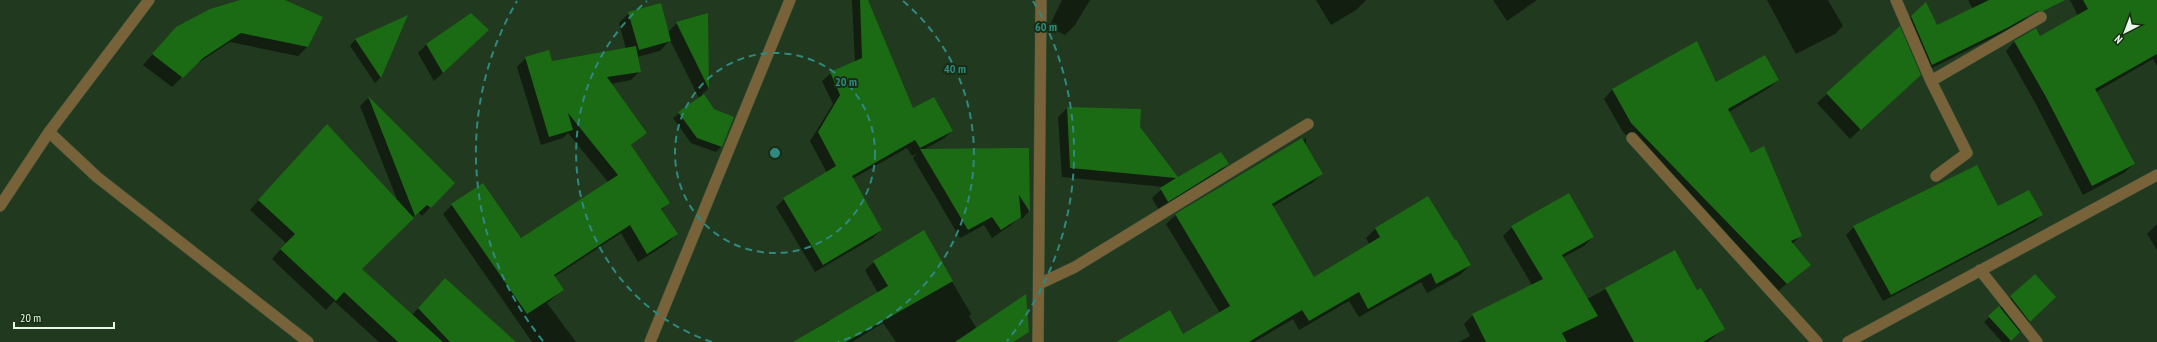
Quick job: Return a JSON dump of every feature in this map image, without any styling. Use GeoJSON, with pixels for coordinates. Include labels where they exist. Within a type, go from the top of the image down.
{"type":"FeatureCollection","features":[{"type":"Feature","properties":{"kind":"street"},"geometry":{"type":"LineString","coordinates":[[0,206],[49,132],[149,0]]}},
{"type":"Feature","properties":{"kind":"street"},"geometry":{"type":"LineString","coordinates":[[650,342],[790,0]]}},
{"type":"Feature","properties":{"kind":"street"},"geometry":{"type":"LineString","coordinates":[[1038,342],[1041,0]]}},
{"type":"Feature","properties":{"kind":"street"},"geometry":{"type":"LineString","coordinates":[[1896,0],[1931,81],[1967,153],[1936,176]]}},
{"type":"Feature","properties":{"kind":"street"},"geometry":{"type":"LineString","coordinates":[[1931,81],[2041,17]]}},
{"type":"Feature","properties":{"kind":"street"},"geometry":{"type":"LineString","coordinates":[[1039,284],[1075,267],[1308,124]]}},
{"type":"Feature","properties":{"kind":"street"},"geometry":{"type":"LineString","coordinates":[[49,132],[97,177],[308,342]]}},
{"type":"Feature","properties":{"kind":"street"},"geometry":{"type":"LineString","coordinates":[[1632,138],[1817,342]]}},
{"type":"Feature","properties":{"kind":"street"},"geometry":{"type":"LineString","coordinates":[[1848,342],[2157,175]]}},
{"type":"Feature","properties":{"kind":"street"},"geometry":{"type":"LineString","coordinates":[[1980,270],[2037,342]]}},
{"type":"Feature","properties":{"kind":"building"},"geometry":{"type":"Polygon","coordinates":[[[240,0],[285,0],[323,17],[308,47],[241,33],[203,58],[183,78],[152,54],[176,27],[210,9],[240,0]]]}},
{"type":"Feature","properties":{"kind":"building"},"geometry":{"type":"Polygon","coordinates":[[[860,0],[868,0],[913,108],[934,97],[953,131],[920,148],[915,140],[852,176],[882,230],[823,265],[783,198],[836,166],[818,132],[840,95],[830,72],[862,58],[860,0]]]}},
{"type":"Feature","properties":{"kind":"building"},"geometry":{"type":"Polygon","coordinates":[[[1989,0],[2065,0],[2043,11],[2037,11],[2007,28],[1932,65],[1911,16],[1926,2],[1937,25],[1989,0]]]}},
{"type":"Feature","properties":{"kind":"building"},"geometry":{"type":"Polygon","coordinates":[[[2083,0],[2157,0],[2157,54],[2095,89],[2135,164],[2092,186],[2046,97],[2014,41],[2036,28],[2040,36],[2088,9],[2083,0]]]}},
{"type":"Feature","properties":{"kind":"building"},"geometry":{"type":"Polygon","coordinates":[[[661,3],[671,41],[639,50],[628,12],[661,3]]]}},
{"type":"Feature","properties":{"kind":"building"},"geometry":{"type":"Polygon","coordinates":[[[471,13],[489,30],[443,73],[426,44],[471,13]]]}},
{"type":"Feature","properties":{"kind":"building"},"geometry":{"type":"Polygon","coordinates":[[[708,13],[709,89],[676,22],[708,13]]]}},
{"type":"Feature","properties":{"kind":"building"},"geometry":{"type":"Polygon","coordinates":[[[408,15],[381,78],[355,39],[408,15]]]}},
{"type":"Feature","properties":{"kind":"building"},"geometry":{"type":"Polygon","coordinates":[[[1900,26],[1921,75],[1861,130],[1826,93],[1900,26]]]}},
{"type":"Feature","properties":{"kind":"building"},"geometry":{"type":"Polygon","coordinates":[[[1697,41],[1716,82],[1765,55],[1779,80],[1728,109],[1751,153],[1764,146],[1802,236],[1791,241],[1811,265],[1787,284],[1631,123],[1612,89],[1697,41]]]}},
{"type":"Feature","properties":{"kind":"building"},"geometry":{"type":"Polygon","coordinates":[[[636,46],[641,72],[607,77],[647,133],[631,145],[670,203],[661,209],[678,234],[647,254],[630,225],[554,275],[564,290],[527,314],[451,204],[483,183],[521,238],[618,175],[568,113],[573,130],[549,137],[525,57],[549,50],[552,61],[636,46]]]}},
{"type":"Feature","properties":{"kind":"building"},"geometry":{"type":"Polygon","coordinates":[[[704,94],[714,109],[734,117],[722,147],[697,138],[678,112],[704,94]]]}},
{"type":"Feature","properties":{"kind":"building"},"geometry":{"type":"Polygon","coordinates":[[[368,96],[455,183],[431,208],[427,205],[415,216],[368,96]]]}},
{"type":"Feature","properties":{"kind":"building"},"geometry":{"type":"Polygon","coordinates":[[[1067,107],[1141,109],[1140,127],[1178,177],[1221,152],[1229,164],[1168,202],[1160,188],[1176,178],[1070,168],[1067,107]]]}},
{"type":"Feature","properties":{"kind":"building"},"geometry":{"type":"Polygon","coordinates":[[[327,124],[414,218],[362,269],[443,342],[398,342],[344,292],[336,301],[280,249],[295,234],[258,200],[327,124]]]}},
{"type":"Feature","properties":{"kind":"building"},"geometry":{"type":"Polygon","coordinates":[[[1302,138],[1323,174],[1272,204],[1314,277],[1380,237],[1375,228],[1428,196],[1471,265],[1436,284],[1431,273],[1368,309],[1359,292],[1309,321],[1302,310],[1249,342],[1116,342],[1170,310],[1183,334],[1230,306],[1175,214],[1302,138]]]}},
{"type":"Feature","properties":{"kind":"building"},"geometry":{"type":"Polygon","coordinates":[[[1029,148],[1030,212],[1019,195],[1021,217],[1001,230],[992,217],[968,230],[920,149],[1029,148]]]}},
{"type":"Feature","properties":{"kind":"building"},"geometry":{"type":"Polygon","coordinates":[[[1977,165],[1998,206],[2029,190],[2043,215],[1891,295],[1853,226],[1977,165]]]}},
{"type":"Feature","properties":{"kind":"building"},"geometry":{"type":"Polygon","coordinates":[[[1569,193],[1594,237],[1562,255],[1598,316],[1562,333],[1567,342],[1486,342],[1472,314],[1543,279],[1511,226],[1569,193]]]}},
{"type":"Feature","properties":{"kind":"building"},"geometry":{"type":"Polygon","coordinates":[[[924,230],[953,281],[846,342],[793,342],[888,286],[873,261],[924,230]]]}},
{"type":"Feature","properties":{"kind":"building"},"geometry":{"type":"Polygon","coordinates":[[[1675,250],[1697,290],[1701,288],[1725,329],[1703,342],[1634,342],[1605,288],[1675,250]]]}},
{"type":"Feature","properties":{"kind":"building"},"geometry":{"type":"Polygon","coordinates":[[[2035,274],[2056,297],[2030,322],[2010,296],[2035,274]]]}},
{"type":"Feature","properties":{"kind":"building"},"geometry":{"type":"Polygon","coordinates":[[[445,278],[516,342],[450,342],[418,308],[445,278]]]}},
{"type":"Feature","properties":{"kind":"building"},"geometry":{"type":"Polygon","coordinates":[[[1026,294],[1029,332],[1013,342],[955,342],[1026,294]]]}},
{"type":"Feature","properties":{"kind":"building"},"geometry":{"type":"Polygon","coordinates":[[[1999,306],[2020,332],[2011,341],[1988,316],[1999,306]]]}}]}
